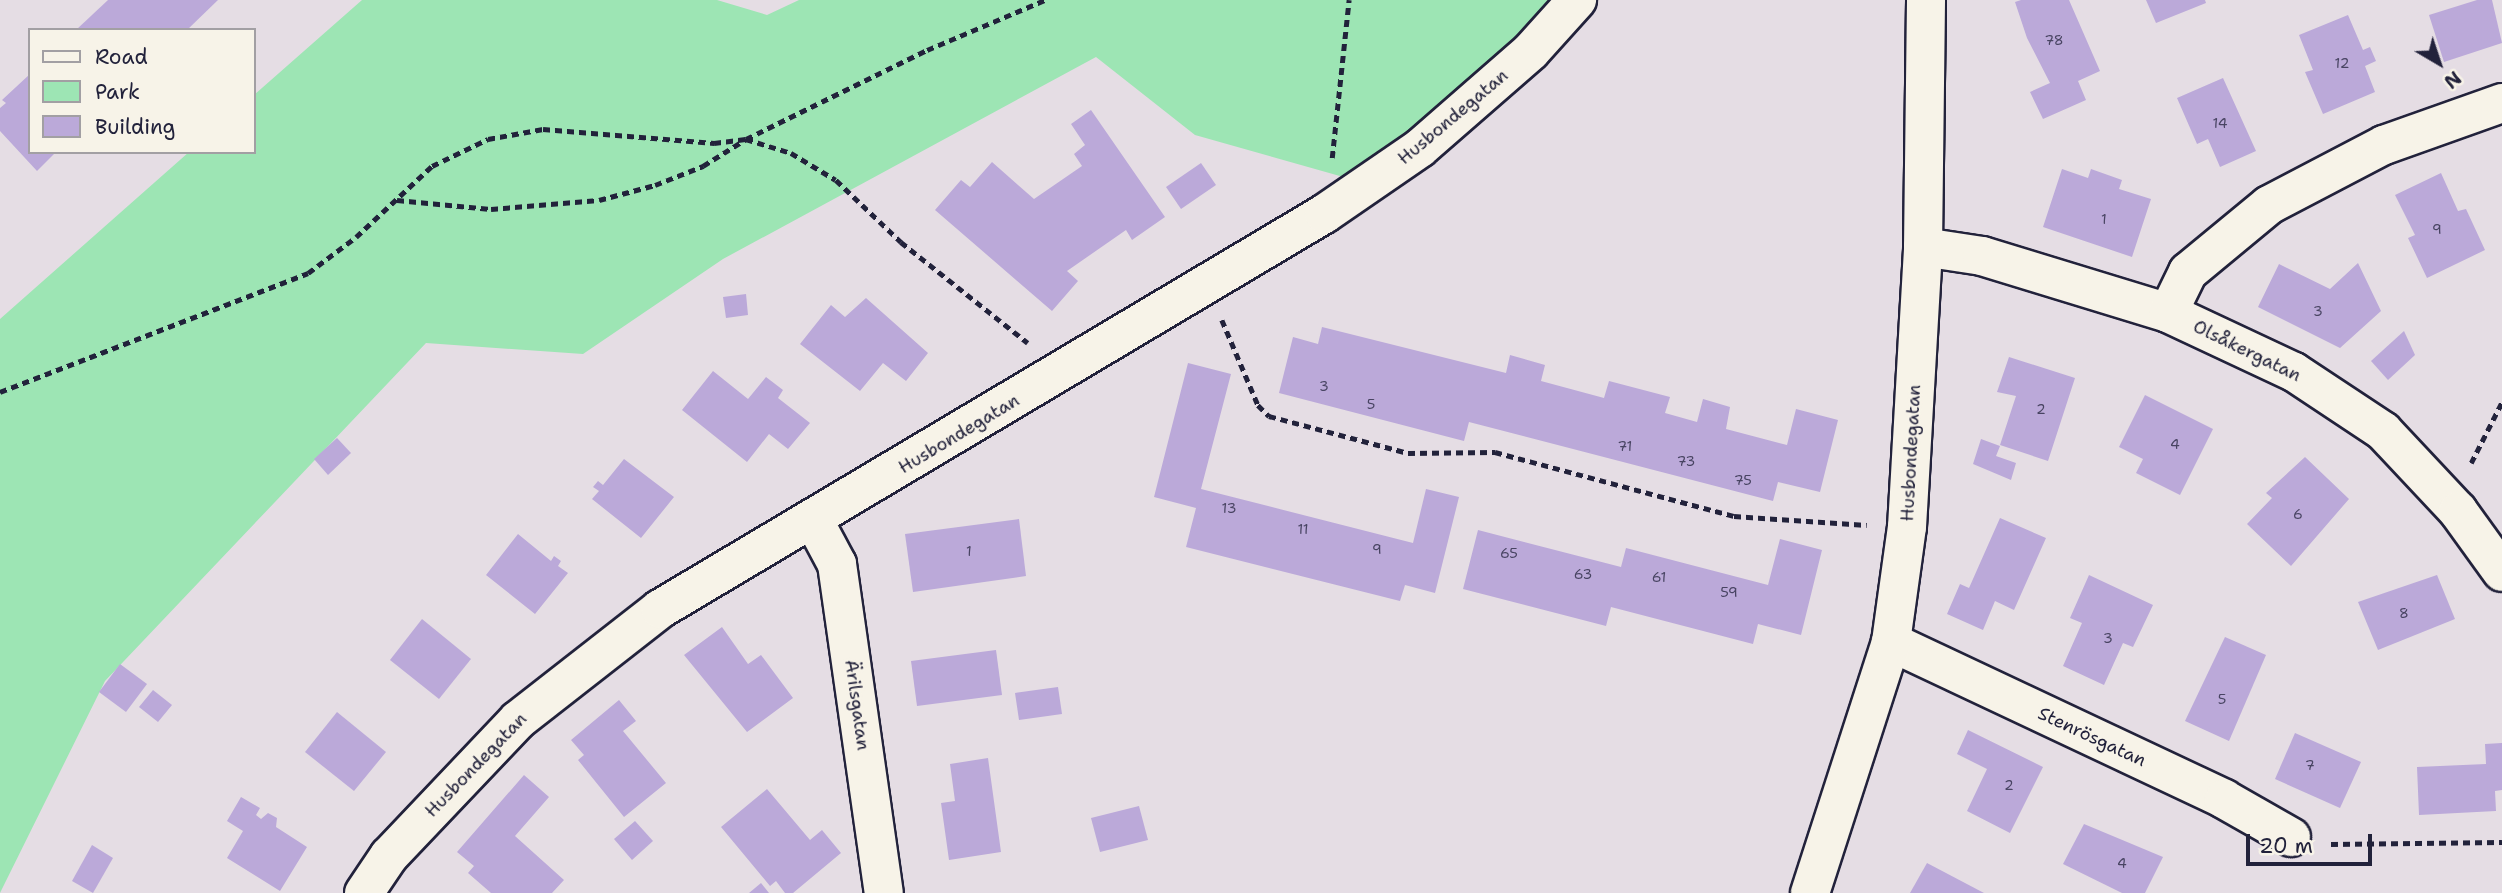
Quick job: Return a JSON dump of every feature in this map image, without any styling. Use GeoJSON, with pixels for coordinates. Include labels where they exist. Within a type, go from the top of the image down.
{"type":"FeatureCollection","features":[{"type":"Feature","properties":{"kind":"street","name":"Husbondegatan"},"geometry":{"type":"LineString","coordinates":[[364,893],[389,856],[518,720],[660,610],[814,521],[1324,214],[1420,148],[1531,51],[1577,0]]}},
{"type":"Feature","properties":{"kind":"street","name":"Husbondegatan"},"geometry":{"type":"LineString","coordinates":[[1810,893],[1891,642],[1907,527],[1923,247],[1926,0]]}},
{"type":"Feature","properties":{"kind":"street"},"geometry":{"type":"LineString","coordinates":[[2168,313],[2188,272],[2269,205],[2384,145],[2502,103]]}},
{"type":"Feature","properties":{"kind":"street","name":"Olsåkergatan"},"geometry":{"type":"LineString","coordinates":[[1923,247],[1982,256],[2168,313],[2294,372],[2384,431],[2447,500],[2502,572]]}},
{"type":"Feature","properties":{"kind":"street","name":"Ärilsgatan"},"geometry":{"type":"LineString","coordinates":[[814,521],[836,564],[884,893]]}},
{"type":"Feature","properties":{"kind":"street","name":"Stenrösgatan"},"geometry":{"type":"LineString","coordinates":[[1891,642],[2224,799],[2291,837]]}},
{"type":"Feature","properties":{"kind":"path"},"geometry":{"type":"LineString","coordinates":[[396,200],[491,209],[599,200],[655,186],[703,166],[746,139],[927,50],[1045,0]]}},
{"type":"Feature","properties":{"kind":"path"},"geometry":{"type":"LineString","coordinates":[[1324,214],[1349,0]]}},
{"type":"Feature","properties":{"kind":"path"},"geometry":{"type":"LineString","coordinates":[[0,392],[308,273],[396,200],[432,166],[488,139],[543,129],[714,143],[746,139],[791,153],[836,180],[901,242],[1039,351],[1058,373]]}},
{"type":"Feature","properties":{"kind":"path"},"geometry":{"type":"LineString","coordinates":[[1206,284],[1258,405],[1269,416],[1408,453],[1495,452],[1734,516],[1778,522],[1907,527]]}},
{"type":"Feature","properties":{"kind":"path"},"geometry":{"type":"LineString","coordinates":[[2447,500],[2462,486],[2502,402]]}},
{"type":"Feature","properties":{"kind":"path"},"geometry":{"type":"LineString","coordinates":[[2291,837],[2335,845],[2502,842]]}},
{"type":"Feature","properties":{"kind":"green space"},"geometry":{"type":"Polygon","coordinates":[[[362,0],[717,0],[767,15],[799,0],[1548,0],[1506,60],[1354,180],[1195,135],[1096,57],[723,259],[583,354],[426,343],[105,681],[0,893],[0,319],[187,154],[256,154],[256,93],[362,0]]]}},
{"type":"Feature","properties":{"kind":"building"},"geometry":{"type":"Polygon","coordinates":[[[108,0],[218,0],[189,28],[78,28],[108,0]]]}},
{"type":"Feature","properties":{"kind":"building"},"geometry":{"type":"Polygon","coordinates":[[[2069,0],[2100,71],[2078,81],[2086,100],[2043,119],[2030,92],[2050,83],[2027,38],[2015,2],[2069,0]]]}},
{"type":"Feature","properties":{"kind":"building"},"geometry":{"type":"Polygon","coordinates":[[[2146,0],[2205,0],[2206,3],[2156,23],[2146,0]]]}},
{"type":"Feature","properties":{"kind":"building"},"geometry":{"type":"Polygon","coordinates":[[[2477,0],[2492,0],[2502,43],[2444,62],[2429,15],[2477,0]]]}},
{"type":"Feature","properties":{"kind":"building"},"geometry":{"type":"Polygon","coordinates":[[[2348,15],[2363,50],[2370,47],[2376,61],[2365,66],[2375,92],[2323,114],[2305,72],[2313,70],[2299,35],[2348,15]]]}},
{"type":"Feature","properties":{"kind":"building"},"geometry":{"type":"Polygon","coordinates":[[[28,76],[28,154],[54,154],[37,171],[0,131],[0,108],[6,103],[2,100],[28,76]]]}},
{"type":"Feature","properties":{"kind":"building"},"geometry":{"type":"Polygon","coordinates":[[[2223,78],[2256,151],[2220,167],[2208,139],[2197,144],[2177,98],[2223,78]]]}},
{"type":"Feature","properties":{"kind":"building"},"geometry":{"type":"Polygon","coordinates":[[[1091,110],[1165,217],[1132,240],[1126,230],[1067,271],[1078,281],[1052,311],[935,210],[961,180],[970,187],[992,162],[1034,199],[1082,166],[1074,154],[1085,145],[1071,124],[1091,110]]]}},
{"type":"Feature","properties":{"kind":"building"},"geometry":{"type":"Polygon","coordinates":[[[1201,163],[1216,185],[1181,209],[1166,187],[1201,163]]]}},
{"type":"Feature","properties":{"kind":"building"},"geometry":{"type":"Polygon","coordinates":[[[2062,169],[2088,178],[2091,169],[2122,180],[2119,189],[2151,199],[2132,257],[2043,227],[2062,169]]]}},
{"type":"Feature","properties":{"kind":"building"},"geometry":{"type":"Polygon","coordinates":[[[2441,173],[2458,211],[2466,209],[2485,250],[2427,278],[2408,238],[2415,235],[2395,195],[2441,173]]]}},
{"type":"Feature","properties":{"kind":"building"},"geometry":{"type":"Polygon","coordinates":[[[2358,263],[2381,311],[2340,348],[2258,307],[2279,264],[2330,289],[2358,263]]]}},
{"type":"Feature","properties":{"kind":"building"},"geometry":{"type":"Polygon","coordinates":[[[746,294],[748,315],[726,318],[723,297],[746,294]]]}},
{"type":"Feature","properties":{"kind":"building"},"geometry":{"type":"Polygon","coordinates":[[[866,298],[928,353],[906,381],[883,363],[860,391],[800,344],[831,305],[845,317],[866,298]]]}},
{"type":"Feature","properties":{"kind":"building"},"geometry":{"type":"Polygon","coordinates":[[[1322,327],[1506,373],[1510,355],[1545,365],[1541,381],[1604,398],[1609,381],[1670,397],[1665,413],[1697,422],[1703,399],[1730,407],[1726,429],[1787,445],[1796,409],[1838,420],[1820,492],[1778,482],[1773,501],[1469,422],[1464,441],[1279,393],[1293,337],[1318,344],[1322,327]]]}},
{"type":"Feature","properties":{"kind":"building"},"geometry":{"type":"Polygon","coordinates":[[[2404,331],[2415,355],[2388,380],[2371,361],[2404,331]]]}},
{"type":"Feature","properties":{"kind":"building"},"geometry":{"type":"Polygon","coordinates":[[[2009,357],[2075,378],[2048,461],[2000,445],[2016,396],[1997,392],[2009,357]]]}},
{"type":"Feature","properties":{"kind":"building"},"geometry":{"type":"Polygon","coordinates":[[[1188,363],[1231,374],[1201,489],[1413,543],[1426,489],[1459,497],[1435,593],[1405,585],[1400,601],[1186,547],[1196,508],[1154,497],[1188,363]]]}},
{"type":"Feature","properties":{"kind":"building"},"geometry":{"type":"Polygon","coordinates":[[[713,371],[748,399],[766,377],[783,390],[778,398],[810,423],[788,449],[769,434],[747,462],[682,410],[713,371]]]}},
{"type":"Feature","properties":{"kind":"building"},"geometry":{"type":"Polygon","coordinates":[[[2145,395],[2213,429],[2180,495],[2136,473],[2143,459],[2119,447],[2145,395]]]}},
{"type":"Feature","properties":{"kind":"building"},"geometry":{"type":"Polygon","coordinates":[[[337,438],[351,453],[328,475],[314,459],[337,438]]]}},
{"type":"Feature","properties":{"kind":"building"},"geometry":{"type":"Polygon","coordinates":[[[1981,439],[2000,446],[1996,456],[2016,463],[2011,480],[1973,464],[1981,439]]]}},
{"type":"Feature","properties":{"kind":"building"},"geometry":{"type":"Polygon","coordinates":[[[2305,457],[2349,499],[2291,566],[2247,524],[2272,498],[2266,493],[2305,457]]]}},
{"type":"Feature","properties":{"kind":"building"},"geometry":{"type":"Polygon","coordinates":[[[624,459],[674,497],[641,538],[592,499],[599,491],[593,487],[598,481],[603,485],[624,459]]]}},
{"type":"Feature","properties":{"kind":"building"},"geometry":{"type":"Polygon","coordinates":[[[2000,518],[2046,538],[2014,610],[1995,601],[1983,630],[1947,614],[1960,584],[1969,588],[2000,518]]]}},
{"type":"Feature","properties":{"kind":"building"},"geometry":{"type":"Polygon","coordinates":[[[1019,519],[1026,576],[913,592],[905,534],[1019,519]]]}},
{"type":"Feature","properties":{"kind":"building"},"geometry":{"type":"Polygon","coordinates":[[[1478,530],[1621,567],[1626,548],[1768,585],[1780,539],[1822,550],[1801,635],[1758,624],[1753,644],[1611,607],[1606,626],[1463,589],[1478,530]]]}},
{"type":"Feature","properties":{"kind":"building"},"geometry":{"type":"Polygon","coordinates":[[[518,534],[551,561],[554,556],[561,561],[558,566],[568,573],[535,614],[486,575],[518,534]]]}},
{"type":"Feature","properties":{"kind":"building"},"geometry":{"type":"Polygon","coordinates":[[[2089,575],[2153,605],[2133,647],[2123,643],[2104,685],[2063,666],[2082,623],[2070,618],[2089,575]]]}},
{"type":"Feature","properties":{"kind":"building"},"geometry":{"type":"Polygon","coordinates":[[[2437,575],[2455,619],[2378,650],[2358,602],[2437,575]]]}},
{"type":"Feature","properties":{"kind":"building"},"geometry":{"type":"Polygon","coordinates":[[[422,619],[471,659],[439,699],[390,660],[422,619]]]}},
{"type":"Feature","properties":{"kind":"building"},"geometry":{"type":"Polygon","coordinates":[[[722,627],[748,664],[761,655],[793,698],[747,732],[684,655],[722,627]]]}},
{"type":"Feature","properties":{"kind":"building"},"geometry":{"type":"Polygon","coordinates":[[[2225,637],[2266,655],[2229,741],[2185,721],[2225,637]]]}},
{"type":"Feature","properties":{"kind":"building"},"geometry":{"type":"Polygon","coordinates":[[[996,650],[1002,695],[917,706],[911,661],[996,650]]]}},
{"type":"Feature","properties":{"kind":"building"},"geometry":{"type":"Polygon","coordinates":[[[120,664],[147,684],[126,712],[99,692],[120,664]]]}},
{"type":"Feature","properties":{"kind":"building"},"geometry":{"type":"Polygon","coordinates":[[[1058,687],[1062,714],[1019,720],[1015,693],[1058,687]]]}},
{"type":"Feature","properties":{"kind":"building"},"geometry":{"type":"Polygon","coordinates":[[[153,690],[172,705],[158,722],[139,707],[153,690]]]}},
{"type":"Feature","properties":{"kind":"building"},"geometry":{"type":"Polygon","coordinates":[[[619,700],[636,721],[623,731],[666,783],[624,817],[578,760],[584,755],[571,740],[619,700]]]}},
{"type":"Feature","properties":{"kind":"building"},"geometry":{"type":"Polygon","coordinates":[[[337,712],[386,752],[354,791],[305,752],[337,712]]]}},
{"type":"Feature","properties":{"kind":"building"},"geometry":{"type":"Polygon","coordinates":[[[1968,730],[2043,767],[2010,833],[1967,811],[1987,769],[1957,754],[1968,730]]]}},
{"type":"Feature","properties":{"kind":"building"},"geometry":{"type":"Polygon","coordinates":[[[2295,733],[2361,762],[2340,808],[2275,779],[2295,733]]]}},
{"type":"Feature","properties":{"kind":"building"},"geometry":{"type":"Polygon","coordinates":[[[2502,743],[2502,790],[2495,791],[2496,811],[2419,815],[2417,767],[2486,764],[2485,744],[2502,743]]]}},
{"type":"Feature","properties":{"kind":"building"},"geometry":{"type":"Polygon","coordinates":[[[988,758],[1001,852],[949,860],[941,803],[955,801],[950,764],[988,758]]]}},
{"type":"Feature","properties":{"kind":"building"},"geometry":{"type":"Polygon","coordinates":[[[524,775],[549,797],[515,836],[564,880],[552,893],[491,893],[468,873],[474,866],[457,852],[524,775]]]}},
{"type":"Feature","properties":{"kind":"building"},"geometry":{"type":"Polygon","coordinates":[[[767,789],[810,840],[822,830],[841,853],[793,893],[785,893],[776,881],[770,886],[721,827],[767,789]]]}},
{"type":"Feature","properties":{"kind":"building"},"geometry":{"type":"Polygon","coordinates":[[[241,797],[260,808],[256,815],[261,819],[268,813],[277,818],[276,827],[307,847],[280,891],[227,858],[243,831],[227,821],[241,797]]]}},
{"type":"Feature","properties":{"kind":"building"},"geometry":{"type":"Polygon","coordinates":[[[1139,806],[1148,840],[1100,852],[1091,818],[1139,806]]]}},
{"type":"Feature","properties":{"kind":"building"},"geometry":{"type":"Polygon","coordinates":[[[635,821],[653,841],[632,860],[614,839],[635,821]]]}},
{"type":"Feature","properties":{"kind":"building"},"geometry":{"type":"Polygon","coordinates":[[[2084,824],[2163,857],[2145,893],[2122,893],[2063,864],[2084,824]]]}},
{"type":"Feature","properties":{"kind":"building"},"geometry":{"type":"Polygon","coordinates":[[[92,845],[113,858],[93,893],[72,881],[92,845]]]}},
{"type":"Feature","properties":{"kind":"building"},"geometry":{"type":"Polygon","coordinates":[[[1927,863],[1984,893],[1910,893],[1927,863]]]}},
{"type":"Feature","properties":{"kind":"building"},"geometry":{"type":"Polygon","coordinates":[[[761,883],[769,893],[749,893],[761,883]]]}}]}
